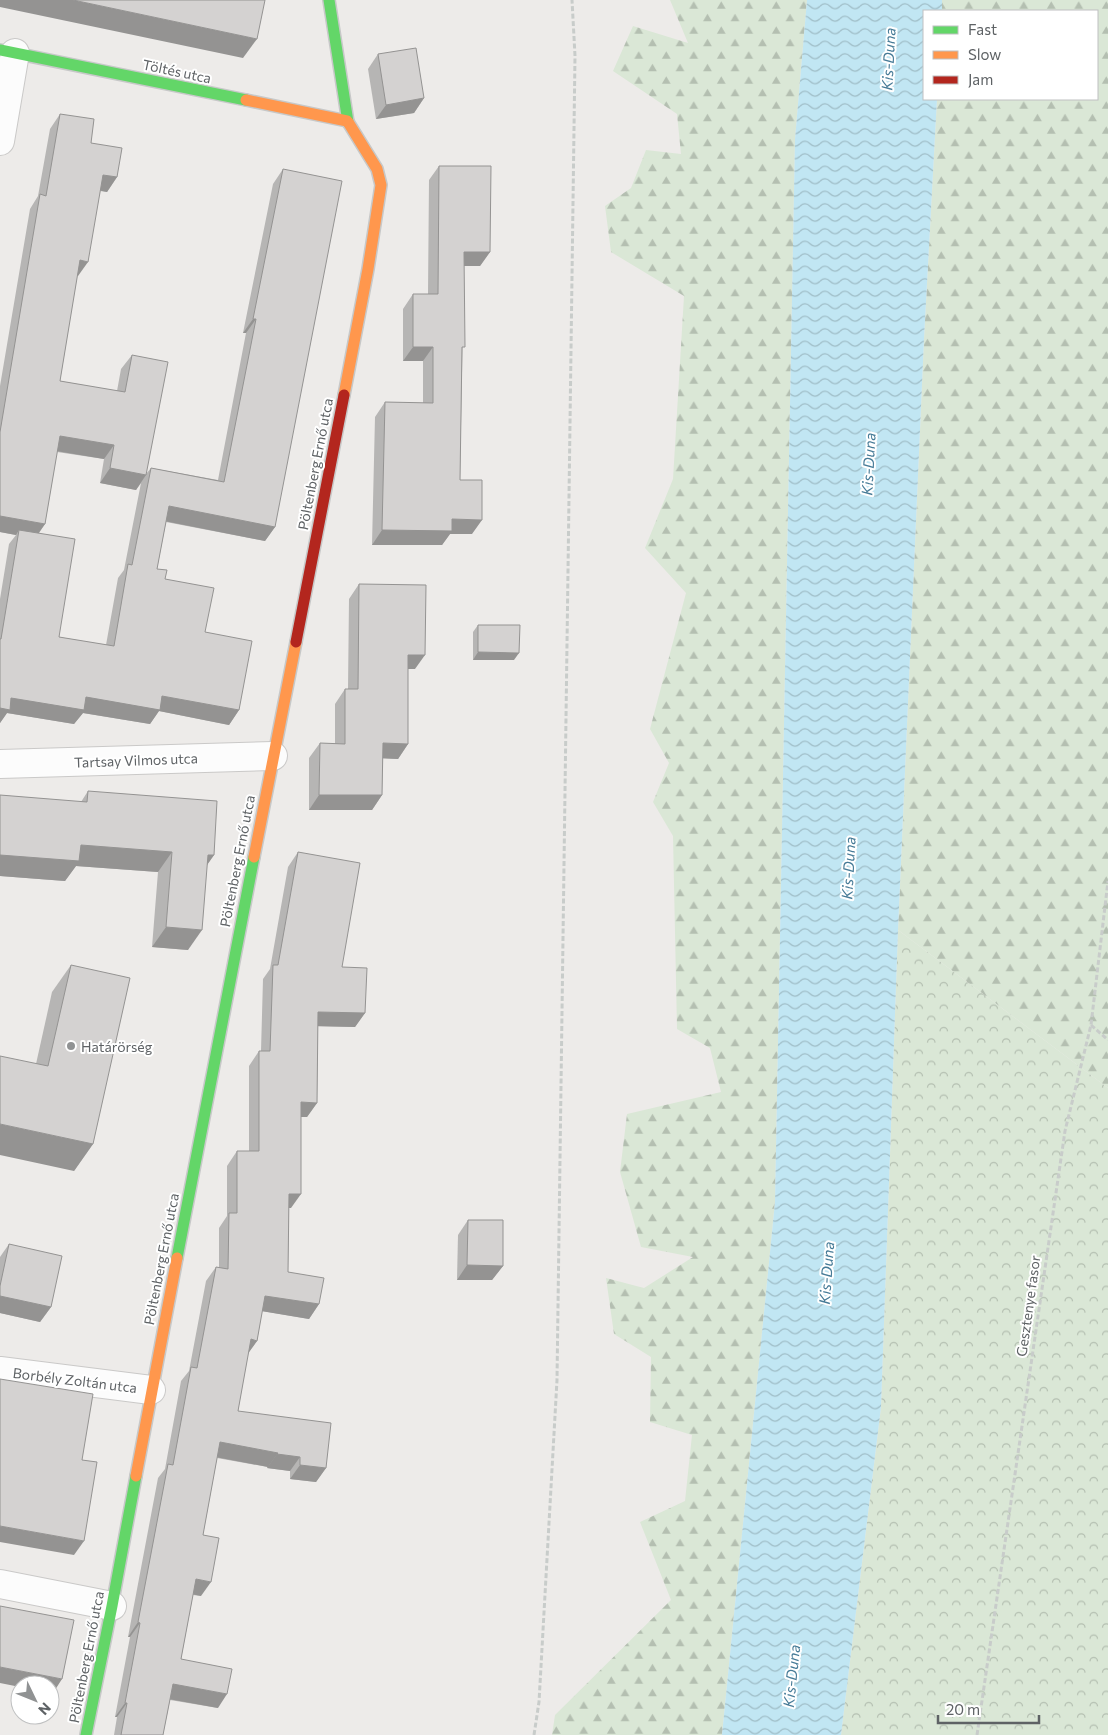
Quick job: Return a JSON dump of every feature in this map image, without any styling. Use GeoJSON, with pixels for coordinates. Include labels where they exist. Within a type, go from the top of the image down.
{"type":"FeatureCollection","features":[{"type":"Feature","properties":{"kind":"street","name":"Pöltenberg Ernő utca"},"geometry":{"type":"LineString","coordinates":[[86,1735],[368,269],[381,185],[377,169],[347,121],[329,0]]}},
{"type":"Feature","properties":{"kind":"street","name":"Töltés utca"},"geometry":{"type":"LineString","coordinates":[[7,51],[347,121]]}},
{"type":"Feature","properties":{"kind":"street"},"geometry":{"type":"LineString","coordinates":[[0,141],[7,51]]}},
{"type":"Feature","properties":{"kind":"street","name":"Tartsay Vilmos utca"},"geometry":{"type":"LineString","coordinates":[[0,764],[273,756]]}},
{"type":"Feature","properties":{"kind":"street","name":"Borbély Zoltán utca"},"geometry":{"type":"LineString","coordinates":[[0,1370],[151,1390]]}},
{"type":"Feature","properties":{"kind":"street"},"geometry":{"type":"LineString","coordinates":[[0,1584],[112,1606]]}},
{"type":"Feature","properties":{"kind":"path"},"geometry":{"type":"LineString","coordinates":[[534,1735],[539,1702],[557,1380],[575,56],[572,0]]}},
{"type":"Feature","properties":{"kind":"path","name":"Gesztenye fasor"},"geometry":{"type":"LineString","coordinates":[[977,1735],[1065,1131],[1091,1025],[1108,882]]}},
{"type":"Feature","properties":{"kind":"path"},"geometry":{"type":"LineString","coordinates":[[1091,1025],[1108,1040]]}},
{"type":"Feature","properties":{"kind":"green space"},"geometry":{"type":"Polygon","coordinates":[[[670,0],[807,0],[795,139],[775,1202],[722,1735],[552,1735],[555,1715],[671,1600],[640,1522],[685,1501],[692,1435],[650,1422],[651,1357],[614,1334],[606,1278],[644,1288],[693,1257],[641,1247],[620,1172],[627,1114],[721,1092],[710,1048],[677,1029],[673,836],[653,802],[669,763],[650,729],[686,593],[645,548],[673,479],[684,296],[611,252],[605,206],[631,188],[646,150],[681,154],[677,114],[613,71],[633,26],[688,43],[670,0]]]}},
{"type":"Feature","properties":{"kind":"green space"},"geometry":{"type":"Polygon","coordinates":[[[942,0],[1108,0],[1108,1088],[898,930],[924,339],[937,100],[1098,100],[1098,10],[942,10],[942,0]]]}},
{"type":"Feature","properties":{"kind":"green space"},"geometry":{"type":"Polygon","coordinates":[[[898,930],[1108,1088],[1108,1735],[841,1735],[881,1407],[898,930]]]}},
{"type":"Feature","properties":{"kind":"water","name":"Kis-Duna"},"geometry":{"type":"Polygon","coordinates":[[[807,0],[942,0],[942,10],[923,10],[923,100],[937,100],[924,339],[898,930],[881,1407],[841,1735],[722,1735],[775,1202],[795,139],[807,0]]]}},
{"type":"Feature","properties":{"kind":"building"},"geometry":{"type":"Polygon","coordinates":[[[73,0],[265,0],[257,39],[73,0]]]}},
{"type":"Feature","properties":{"kind":"building"},"geometry":{"type":"Polygon","coordinates":[[[416,48],[424,98],[386,105],[378,54],[416,48]]]}},
{"type":"Feature","properties":{"kind":"building"},"geometry":{"type":"Polygon","coordinates":[[[60,114],[94,119],[91,143],[122,148],[117,177],[103,175],[88,262],[80,260],[60,381],[125,392],[132,355],[168,362],[146,475],[110,468],[114,445],[60,436],[45,524],[0,516],[0,432],[40,194],[46,196],[60,114]]]}},
{"type":"Feature","properties":{"kind":"building"},"geometry":{"type":"Polygon","coordinates":[[[439,166],[491,166],[490,252],[464,252],[465,347],[462,347],[460,480],[482,480],[482,520],[452,519],[452,531],[382,530],[385,402],[433,403],[433,347],[413,347],[413,294],[438,294],[439,166]]]}},
{"type":"Feature","properties":{"kind":"building"},"geometry":{"type":"Polygon","coordinates":[[[283,169],[342,181],[275,527],[169,506],[157,569],[167,570],[165,579],[214,588],[205,632],[252,641],[239,710],[162,696],[160,710],[86,697],[84,710],[11,698],[10,710],[0,708],[0,639],[19,530],[75,539],[59,637],[114,646],[128,564],[132,565],[151,468],[224,482],[256,319],[253,319],[283,169]]]}},
{"type":"Feature","properties":{"kind":"building"},"geometry":{"type":"Polygon","coordinates":[[[359,584],[426,585],[425,655],[408,655],[408,744],[383,743],[382,795],[319,795],[320,743],[345,744],[345,689],[358,689],[359,584]]]}},
{"type":"Feature","properties":{"kind":"building"},"geometry":{"type":"Polygon","coordinates":[[[478,625],[520,625],[519,653],[478,652],[478,625]]]}},
{"type":"Feature","properties":{"kind":"building"},"geometry":{"type":"Polygon","coordinates":[[[88,791],[217,801],[214,855],[208,855],[202,930],[166,927],[172,852],[81,845],[79,861],[0,855],[0,795],[87,802],[88,791]]]}},
{"type":"Feature","properties":{"kind":"building"},"geometry":{"type":"Polygon","coordinates":[[[298,852],[360,863],[342,967],[367,968],[365,1013],[318,1012],[317,1103],[301,1102],[301,1194],[289,1194],[288,1272],[324,1278],[319,1304],[265,1296],[257,1341],[251,1339],[238,1411],[331,1423],[326,1468],[300,1465],[300,1457],[220,1442],[203,1535],[219,1538],[211,1582],[196,1579],[181,1659],[232,1669],[227,1694],[173,1684],[163,1735],[121,1735],[140,1623],[138,1622],[168,1464],[173,1465],[191,1367],[197,1368],[216,1267],[228,1269],[229,1213],[237,1213],[237,1151],[259,1151],[259,1051],[270,1051],[273,965],[278,965],[298,852]]]}},
{"type":"Feature","properties":{"kind":"building","name":"Határörség"},"geometry":{"type":"Polygon","coordinates":[[[71,965],[130,978],[93,1144],[0,1124],[0,1056],[48,1066],[71,965]]]}},
{"type":"Feature","properties":{"kind":"building"},"geometry":{"type":"Polygon","coordinates":[[[468,1220],[503,1220],[503,1266],[467,1265],[468,1220]]]}},
{"type":"Feature","properties":{"kind":"building"},"geometry":{"type":"Polygon","coordinates":[[[9,1244],[62,1256],[51,1307],[0,1296],[0,1286],[9,1244]]]}},
{"type":"Feature","properties":{"kind":"building"},"geometry":{"type":"Polygon","coordinates":[[[0,1379],[93,1394],[82,1460],[97,1462],[84,1541],[0,1526],[0,1379]]]}},
{"type":"Feature","properties":{"kind":"building"},"geometry":{"type":"Polygon","coordinates":[[[0,1606],[74,1620],[62,1679],[60,1679],[60,1675],[41,1675],[0,1667],[0,1606]]]}},
{"type":"Feature","properties":{"kind":"traffic: fast"},"geometry":{"type":"LineString","coordinates":[[329,0],[348,122]]}},
{"type":"Feature","properties":{"kind":"traffic: fast"},"geometry":{"type":"LineString","coordinates":[[0,50],[246,100]]}},
{"type":"Feature","properties":{"kind":"traffic: fast"},"geometry":{"type":"LineString","coordinates":[[177,1258],[254,857]]}},
{"type":"Feature","properties":{"kind":"traffic: fast"},"geometry":{"type":"LineString","coordinates":[[86,1735],[136,1476]]}},
{"type":"Feature","properties":{"kind":"traffic: slow"},"geometry":{"type":"LineString","coordinates":[[246,100],[347,121]]}},
{"type":"Feature","properties":{"kind":"traffic: slow"},"geometry":{"type":"LineString","coordinates":[[344,395],[368,269],[381,185],[377,169],[348,122]]}},
{"type":"Feature","properties":{"kind":"traffic: slow"},"geometry":{"type":"LineString","coordinates":[[254,857],[296,642]]}},
{"type":"Feature","properties":{"kind":"traffic: slow"},"geometry":{"type":"LineString","coordinates":[[136,1476],[177,1258]]}},
{"type":"Feature","properties":{"kind":"traffic: jam"},"geometry":{"type":"LineString","coordinates":[[296,642],[344,395]]}},
{"type":"Feature","properties":{"kind":"place","name":"Határörség"},"geometry":{"type":"Point","coordinates":[71,1046]}}]}
